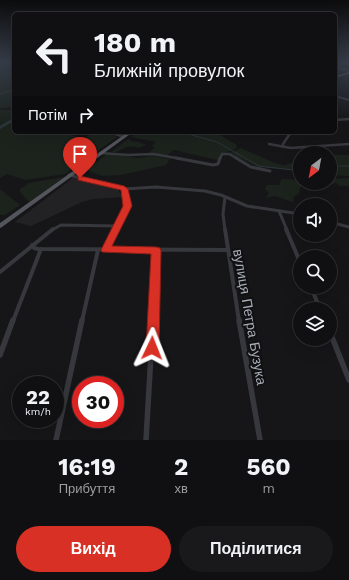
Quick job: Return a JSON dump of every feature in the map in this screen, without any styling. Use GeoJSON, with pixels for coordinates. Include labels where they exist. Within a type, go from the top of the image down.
{"type":"FeatureCollection","features":[{"type":"Feature","properties":{"kind":"main road"},"geometry":{"type":"LineString","coordinates":[[0,226],[128,134]]}},
{"type":"Feature","properties":{"kind":"street"},"geometry":{"type":"LineString","coordinates":[[337,97],[349,100]]}},
{"type":"Feature","properties":{"kind":"street"},"geometry":{"type":"LineString","coordinates":[[337,120],[349,119]]}},
{"type":"Feature","properties":{"kind":"street"},"geometry":{"type":"LineString","coordinates":[[115,134],[124,137]]}},
{"type":"Feature","properties":{"kind":"street"},"geometry":{"type":"LineString","coordinates":[[283,147],[282,144],[290,134]]}},
{"type":"Feature","properties":{"kind":"street"},"geometry":{"type":"LineString","coordinates":[[269,144],[283,147],[349,144]]}},
{"type":"Feature","properties":{"kind":"street"},"geometry":{"type":"LineString","coordinates":[[101,153],[133,155],[153,154],[213,165],[218,164],[222,154],[225,153],[230,154],[251,167],[270,170]]}},
{"type":"Feature","properties":{"kind":"street"},"geometry":{"type":"LineString","coordinates":[[70,175],[124,189],[156,188],[205,190],[247,206],[293,213]]}},
{"type":"Feature","properties":{"kind":"street"},"geometry":{"type":"LineString","coordinates":[[106,250],[128,206],[124,189]]}},
{"type":"Feature","properties":{"kind":"street","name":"вулиця Петра Бузука"},"geometry":{"type":"LineString","coordinates":[[225,197],[223,214],[227,250],[260,440]]}},
{"type":"Feature","properties":{"kind":"street"},"geometry":{"type":"LineString","coordinates":[[279,211],[295,250]]}},
{"type":"Feature","properties":{"kind":"street"},"geometry":{"type":"LineString","coordinates":[[337,224],[349,227]]}},
{"type":"Feature","properties":{"kind":"street"},"geometry":{"type":"LineString","coordinates":[[0,272],[52,228],[58,226],[117,226]]}},
{"type":"Feature","properties":{"kind":"street"},"geometry":{"type":"LineString","coordinates":[[32,244],[36,249],[156,251],[227,250]]}},
{"type":"Feature","properties":{"kind":"street"},"geometry":{"type":"LineString","coordinates":[[0,355],[41,249]]}},
{"type":"Feature","properties":{"kind":"street"},"geometry":{"type":"LineString","coordinates":[[56,440],[98,250]]}},
{"type":"Feature","properties":{"kind":"street"},"geometry":{"type":"LineString","coordinates":[[146,440],[152,359],[156,251]]}},
{"type":"Feature","properties":{"kind":"street"},"geometry":{"type":"LineString","coordinates":[[336,346],[349,380]]}},
{"type":"Feature","properties":{"kind":"shaded area"},"geometry":{"type":"Polygon","coordinates":[[[0,83],[12,83],[12,107],[0,108],[0,83]]]}},
{"type":"Feature","properties":{"kind":"shaded area"},"geometry":{"type":"Polygon","coordinates":[[[0,110],[12,110],[12,134],[68,134],[84,138],[92,134],[108,134],[117,137],[65,174],[25,180],[7,174],[0,178],[0,110]]]}},
{"type":"Feature","properties":{"kind":"shaded area"},"geometry":{"type":"Polygon","coordinates":[[[135,134],[221,134],[220,135],[237,145],[236,149],[221,154],[218,160],[174,150],[166,156],[149,153],[155,147],[152,146],[156,142],[131,137],[135,134]]]}},
{"type":"Feature","properties":{"kind":"shaded area"},"geometry":{"type":"Polygon","coordinates":[[[128,139],[132,140],[130,141],[146,145],[139,148],[128,147],[117,152],[111,152],[128,139]]]}},
{"type":"Feature","properties":{"kind":"shaded area"},"geometry":{"type":"Polygon","coordinates":[[[241,148],[277,164],[285,165],[293,162],[293,170],[258,167],[229,153],[241,148]]]}},
{"type":"Feature","properties":{"kind":"shaded area"},"geometry":{"type":"Polygon","coordinates":[[[107,154],[139,158],[152,156],[170,159],[166,165],[121,175],[102,176],[87,170],[107,154]]]}},
{"type":"Feature","properties":{"kind":"shaded area"},"geometry":{"type":"Polygon","coordinates":[[[337,155],[349,155],[349,176],[337,175],[337,155]]]}},
{"type":"Feature","properties":{"kind":"shaded area"},"geometry":{"type":"Polygon","coordinates":[[[64,177],[29,202],[20,192],[21,188],[29,183],[64,177]]]}},
{"type":"Feature","properties":{"kind":"shaded area"},"geometry":{"type":"Polygon","coordinates":[[[73,178],[117,189],[123,197],[93,199],[82,202],[31,226],[15,222],[73,178]]]}},
{"type":"Feature","properties":{"kind":"shaded area"},"geometry":{"type":"Polygon","coordinates":[[[349,178],[349,186],[340,186],[337,184],[337,179],[349,178]]]}},
{"type":"Feature","properties":{"kind":"shaded area"},"geometry":{"type":"Polygon","coordinates":[[[282,179],[293,180],[293,190],[300,190],[299,193],[293,198],[293,202],[275,196],[266,198],[269,193],[265,189],[267,185],[279,185],[282,179]]]}},
{"type":"Feature","properties":{"kind":"shaded area"},"geometry":{"type":"Polygon","coordinates":[[[0,189],[20,205],[5,215],[0,215],[0,189]]]}},
{"type":"Feature","properties":{"kind":"waterway"},"geometry":{"type":"LineString","coordinates":[[0,94],[12,91]]}},
{"type":"Feature","properties":{"kind":"waterway"},"geometry":{"type":"LineString","coordinates":[[0,128],[12,120]]}},
{"type":"Feature","properties":{"kind":"waterway"},"geometry":{"type":"LineString","coordinates":[[188,134],[217,142],[259,166],[293,170]]}},
{"type":"Feature","properties":{"kind":"waterway"},"geometry":{"type":"LineString","coordinates":[[293,165],[293,170]]}},
{"type":"Feature","properties":{"kind":"waterway"},"geometry":{"type":"LineString","coordinates":[[337,166],[349,166]]}},
{"type":"Feature","properties":{"kind":"route"},"geometry":{"type":"LineString","coordinates":[[80,178],[124,189],[128,206],[108,243],[106,250],[156,251],[152,348]]}}]}
